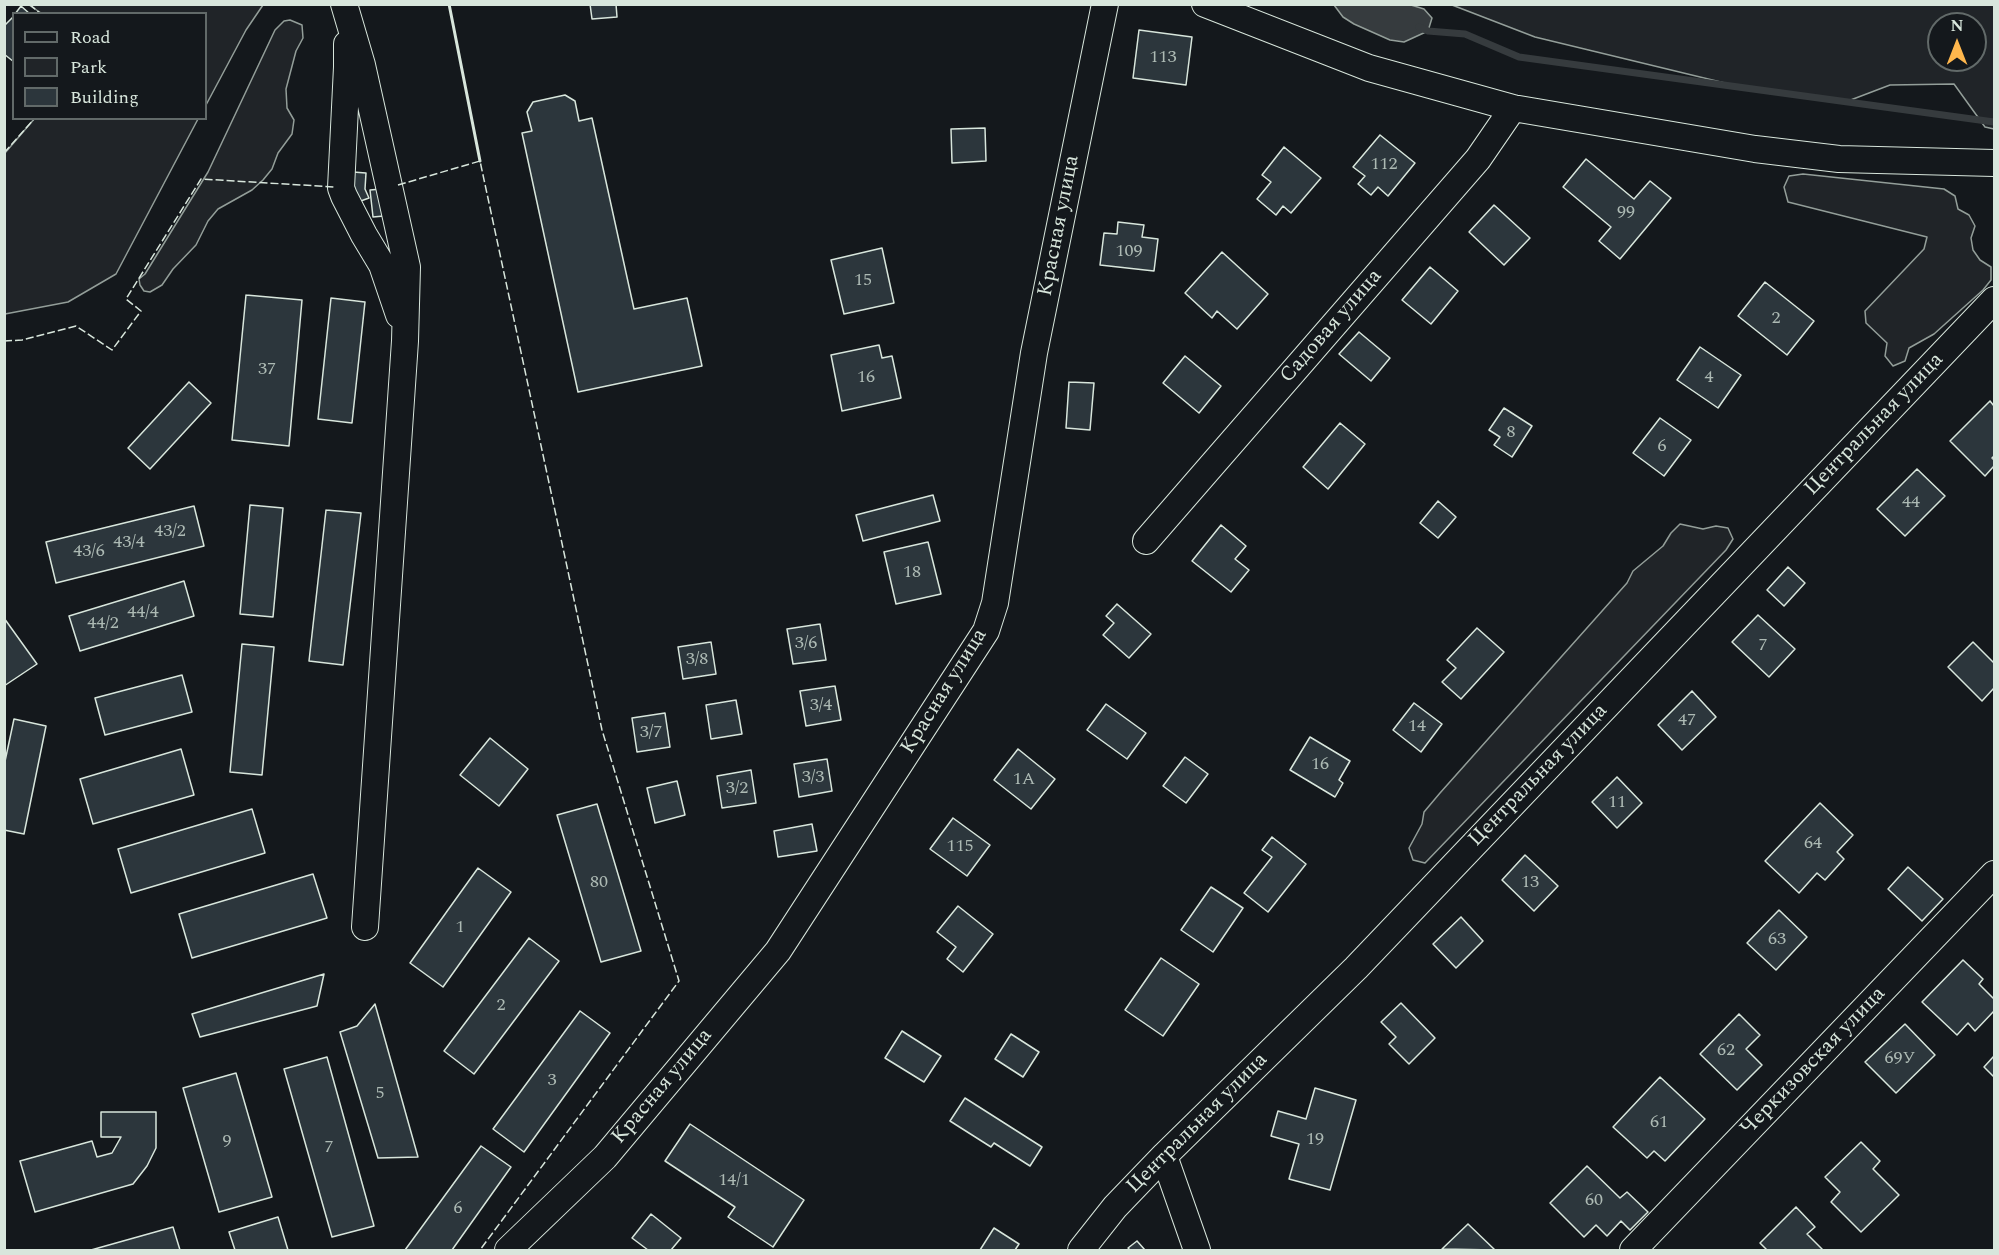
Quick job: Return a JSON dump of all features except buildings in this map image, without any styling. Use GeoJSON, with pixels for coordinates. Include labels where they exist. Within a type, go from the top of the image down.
{"type":"FeatureCollection","features":[{"type":"Feature","properties":{"kind":"street","name":"Красная улица"},"geometry":{"type":"LineString","coordinates":[[508,1251],[605,1157],[778,951],[986,631],[995,603],[1034,353],[1105,4]]}},
{"type":"Feature","properties":{"kind":"street"},"geometry":{"type":"LineString","coordinates":[[1205,4],[1369,69],[1513,108],[1755,149],[1839,159],[1995,163]]}},
{"type":"Feature","properties":{"kind":"street"},"geometry":{"type":"LineString","coordinates":[[345,8],[347,67],[341,188],[363,235],[382,264],[395,301],[405,341]]}},
{"type":"Feature","properties":{"kind":"street"},"geometry":{"type":"LineString","coordinates":[[345,8],[362,66],[407,267],[405,341],[365,927]]}},
{"type":"Feature","properties":{"kind":"street","name":"Садовая улица"},"geometry":{"type":"LineString","coordinates":[[1146,542],[1478,159],[1513,108]]}},
{"type":"Feature","properties":{"kind":"street","name":"Центральная улица"},"geometry":{"type":"LineString","coordinates":[[1081,1251],[1115,1208],[1164,1156],[1356,968],[1995,300]]}},
{"type":"Feature","properties":{"kind":"street","name":"Черкизовская улица"},"geometry":{"type":"LineString","coordinates":[[1633,1251],[1995,874]]}},
{"type":"Feature","properties":{"kind":"street"},"geometry":{"type":"LineString","coordinates":[[1164,1156],[1197,1251]]}},
{"type":"Feature","properties":{"kind":"green space"},"geometry":{"type":"Polygon","coordinates":[[[29,5],[263,5],[246,30],[207,103],[207,12],[40,12],[29,5]]]}},
{"type":"Feature","properties":{"kind":"green space"},"geometry":{"type":"Polygon","coordinates":[[[1452,5],[1994,5],[1994,129],[1985,127],[1954,84],[1890,85],[1848,101],[1766,93],[1535,37],[1452,5]]]}},
{"type":"Feature","properties":{"kind":"green space"},"geometry":{"type":"Polygon","coordinates":[[[290,20],[302,25],[303,38],[296,51],[286,89],[287,108],[294,120],[292,134],[263,180],[252,190],[218,209],[208,221],[196,245],[173,269],[162,285],[150,292],[144,291],[139,279],[145,274],[208,172],[275,30],[284,21],[290,20]]]}},
{"type":"Feature","properties":{"kind":"green space"},"geometry":{"type":"Polygon","coordinates":[[[33,120],[197,120],[116,274],[68,302],[5,314],[5,153],[33,120]]]}},
{"type":"Feature","properties":{"kind":"green space"},"geometry":{"type":"Polygon","coordinates":[[[1803,174],[1944,189],[1955,196],[1958,209],[1969,215],[1975,226],[1971,238],[1973,250],[1980,260],[1991,267],[1991,280],[1934,334],[1909,348],[1905,361],[1893,366],[1885,356],[1887,343],[1866,323],[1865,311],[1924,249],[1927,237],[1788,202],[1784,187],[1789,176],[1803,174]]]}},
{"type":"Feature","properties":{"kind":"green space"},"geometry":{"type":"Polygon","coordinates":[[[1680,524],[1703,529],[1716,526],[1728,528],[1733,539],[1726,550],[1425,863],[1413,860],[1409,848],[1422,824],[1424,812],[1627,583],[1633,571],[1663,546],[1680,524]]]}},
{"type":"Feature","properties":{"kind":"shaded area"},"geometry":{"type":"Polygon","coordinates":[[[1334,5],[1411,5],[1424,9],[1432,18],[1428,31],[1404,42],[1390,40],[1354,24],[1343,17],[1334,5]]]}},
{"type":"Feature","properties":{"kind":"waterway"},"geometry":{"type":"LineString","coordinates":[[1419,27],[1428,31],[1465,34],[1519,57],[1994,122]]}},
{"type":"Feature","properties":{"kind":"fence"},"geometry":{"type":"LineString","coordinates":[[29,4],[39,12]]}},
{"type":"Feature","properties":{"kind":"fence"},"geometry":{"type":"LineString","coordinates":[[4,153],[33,120]]}},
{"type":"Feature","properties":{"kind":"fence"},"geometry":{"type":"LineString","coordinates":[[398,185],[480,161],[602,730],[679,981],[480,1250]]}},
{"type":"Feature","properties":{"kind":"fence"},"geometry":{"type":"LineString","coordinates":[[4,341],[22,340],[76,326],[112,350],[141,311],[126,299],[201,179],[335,187]]}},
{"type":"Feature","properties":{"kind":"wall"},"geometry":{"type":"LineString","coordinates":[[449,4],[480,161]]}}]}
